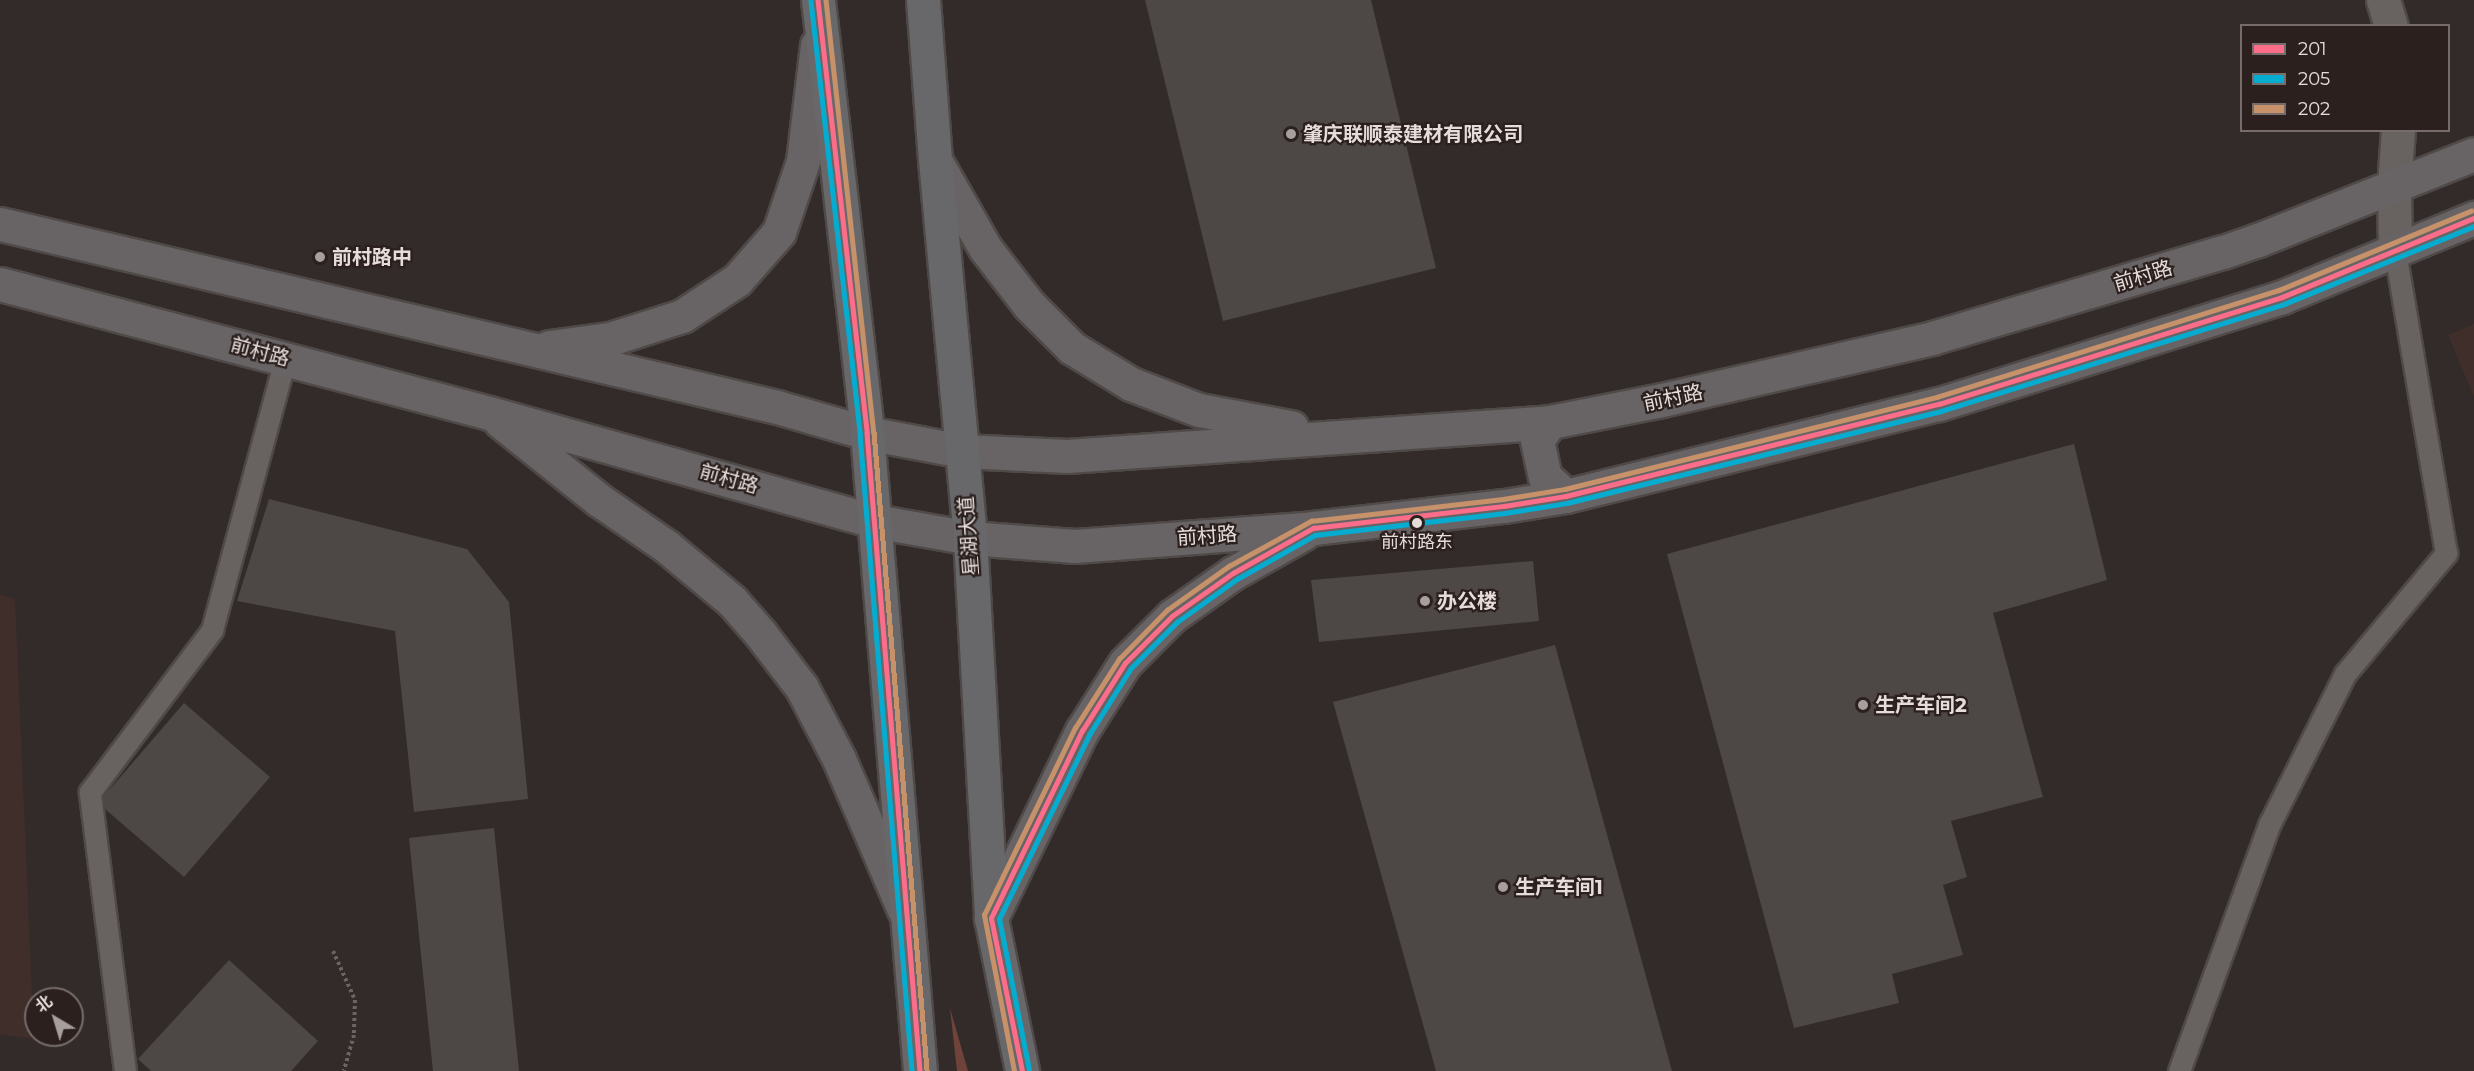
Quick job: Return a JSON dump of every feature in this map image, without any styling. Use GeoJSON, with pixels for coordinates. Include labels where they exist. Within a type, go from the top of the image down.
{"type":"FeatureCollection","features":[{"type":"Feature","properties":{"kind":"main road","name":"星湖大道"},"geometry":{"type":"LineString","coordinates":[[923,0],[935,160],[970,538],[991,918],[1022,1071]]}},
{"type":"Feature","properties":{"kind":"main road"},"geometry":{"type":"LineString","coordinates":[[523,350],[610,339],[682,316],[737,280],[779,232],[799,172],[819,11]]}},
{"type":"Feature","properties":{"kind":"main road"},"geometry":{"type":"LineString","coordinates":[[819,11],[867,434],[920,1071]]}},
{"type":"Feature","properties":{"kind":"main road","name":"前村路"},"geometry":{"type":"LineString","coordinates":[[0,224],[523,350],[777,407],[867,434],[962,451],[1067,456],[1550,422],[1662,400],[1932,338],[2249,243],[2474,154]]}},
{"type":"Feature","properties":{"kind":"main road"},"geometry":{"type":"LineString","coordinates":[[935,160],[985,248],[1029,306],[1072,348],[1131,384],[1199,410],[1337,436]]}},
{"type":"Feature","properties":{"kind":"main road","name":"前村路"},"geometry":{"type":"LineString","coordinates":[[0,284],[489,413],[874,521],[970,538],[1075,546],[1313,528],[1504,506],[1566,496],[1939,404],[2263,303],[2474,218]]}},
{"type":"Feature","properties":{"kind":"main road"},"geometry":{"type":"LineString","coordinates":[[489,413],[599,500],[666,546],[732,602],[760,633],[802,688],[839,759],[906,914]]}},
{"type":"Feature","properties":{"kind":"main road"},"geometry":{"type":"LineString","coordinates":[[1550,422],[1537,440],[1545,477],[1566,496]]}},
{"type":"Feature","properties":{"kind":"main road"},"geometry":{"type":"LineString","coordinates":[[991,918],[1082,731],[1125,663],[1172,616],[1233,573],[1313,528]]}},
{"type":"Feature","properties":{"kind":"street"},"geometry":{"type":"LineString","coordinates":[[2383,0],[2390,24]]}},
{"type":"Feature","properties":{"kind":"street"},"geometry":{"type":"LineString","coordinates":[[2395,250],[2394,186],[2398,132]]}},
{"type":"Feature","properties":{"kind":"lane"},"geometry":{"type":"LineString","coordinates":[[2179,1071],[2270,823],[2344,674],[2446,553],[2395,250]]}},
{"type":"Feature","properties":{"kind":"lane"},"geometry":{"type":"LineString","coordinates":[[125,1071],[90,792],[212,630],[285,359]]}},
{"type":"Feature","properties":{"kind":"path"},"geometry":{"type":"LineString","coordinates":[[333,951],[355,1000],[354,1035],[344,1071]]}},
{"type":"Feature","properties":{"kind":"shaded area"},"geometry":{"type":"Polygon","coordinates":[[[2474,324],[2474,397],[2448,335],[2474,324]]]}},
{"type":"Feature","properties":{"kind":"shaded area"},"geometry":{"type":"Polygon","coordinates":[[[0,594],[15,599],[32,987],[24,987],[24,1038],[0,1034],[0,594]]]}},
{"type":"Feature","properties":{"kind":"shaded area"},"geometry":{"type":"Polygon","coordinates":[[[950,1008],[968,1071],[957,1071],[950,1008]]]}},
{"type":"Feature","properties":{"kind":"building","name":"肇庆联顺泰建材有限公司"},"geometry":{"type":"Polygon","coordinates":[[[1145,0],[1371,0],[1436,268],[1223,321],[1145,0]]]}},
{"type":"Feature","properties":{"kind":"building","name":"生产车间2"},"geometry":{"type":"Polygon","coordinates":[[[2074,444],[2107,580],[1993,613],[2043,797],[1951,821],[1967,877],[1943,885],[1963,955],[1892,974],[1899,1003],[1794,1028],[1667,554],[2074,444]]]}},
{"type":"Feature","properties":{"kind":"building"},"geometry":{"type":"Polygon","coordinates":[[[269,499],[467,549],[509,602],[528,799],[414,812],[395,631],[237,601],[269,499]]]}},
{"type":"Feature","properties":{"kind":"building","name":"办公楼"},"geometry":{"type":"Polygon","coordinates":[[[1533,561],[1539,621],[1319,642],[1311,580],[1533,561]]]}},
{"type":"Feature","properties":{"kind":"building","name":"生产车间1"},"geometry":{"type":"Polygon","coordinates":[[[1555,645],[1672,1071],[1436,1071],[1333,702],[1555,645]]]}},
{"type":"Feature","properties":{"kind":"building"},"geometry":{"type":"Polygon","coordinates":[[[184,703],[270,777],[184,877],[98,803],[184,703]]]}},
{"type":"Feature","properties":{"kind":"building"},"geometry":{"type":"Polygon","coordinates":[[[494,828],[519,1071],[433,1071],[409,838],[494,828]]]}},
{"type":"Feature","properties":{"kind":"building"},"geometry":{"type":"Polygon","coordinates":[[[229,960],[318,1041],[291,1071],[151,1071],[138,1059],[229,960]]]}},
{"type":"Feature","properties":{"kind":"transit line","name":"201"},"geometry":{"type":"LineString","coordinates":[[818,0],[867,433],[920,1071]]}},
{"type":"Feature","properties":{"kind":"transit line","name":"202"},"geometry":{"type":"LineString","coordinates":[[826,0],[874,432],[927,1070]]}},
{"type":"Feature","properties":{"kind":"transit line","name":"205"},"geometry":{"type":"LineString","coordinates":[[811,1],[860,434],[912,1071]]}},
{"type":"Feature","properties":{"kind":"transit line","name":"202"},"geometry":{"type":"LineString","coordinates":[[1014,1071],[984,915],[1075,728],[1119,659],[1167,610],[1229,566],[1311,521],[1503,499],[1565,489],[1937,397],[2279,290],[2471,211]]}},
{"type":"Feature","properties":{"kind":"transit line","name":"201"},"geometry":{"type":"LineString","coordinates":[[1022,1071],[991,918],[1082,731],[1125,663],[1172,616],[1233,573],[1313,528],[1504,506],[1566,496],[1939,404],[2282,297],[2474,218]]}},
{"type":"Feature","properties":{"kind":"transit line","name":"205"},"geometry":{"type":"LineString","coordinates":[[1029,1070],[999,919],[1089,735],[1131,668],[1177,622],[1237,579],[1315,535],[1505,513],[1567,503],[1941,411],[2284,304],[2474,226]]}},
{"type":"Feature","properties":{"kind":"place","name":"肇庆联顺泰建材有限公司"},"geometry":{"type":"Point","coordinates":[1291,134]}},
{"type":"Feature","properties":{"kind":"place","name":"前村路中"},"geometry":{"type":"Point","coordinates":[320,257]}},
{"type":"Feature","properties":{"kind":"place","name":"前村路东"},"geometry":{"type":"Point","coordinates":[1417,523]}},
{"type":"Feature","properties":{"kind":"place","name":"办公楼"},"geometry":{"type":"Point","coordinates":[1425,601]}},
{"type":"Feature","properties":{"kind":"place","name":"生产车间2"},"geometry":{"type":"Point","coordinates":[1863,705]}},
{"type":"Feature","properties":{"kind":"place","name":"生产车间1"},"geometry":{"type":"Point","coordinates":[1503,887]}}]}
